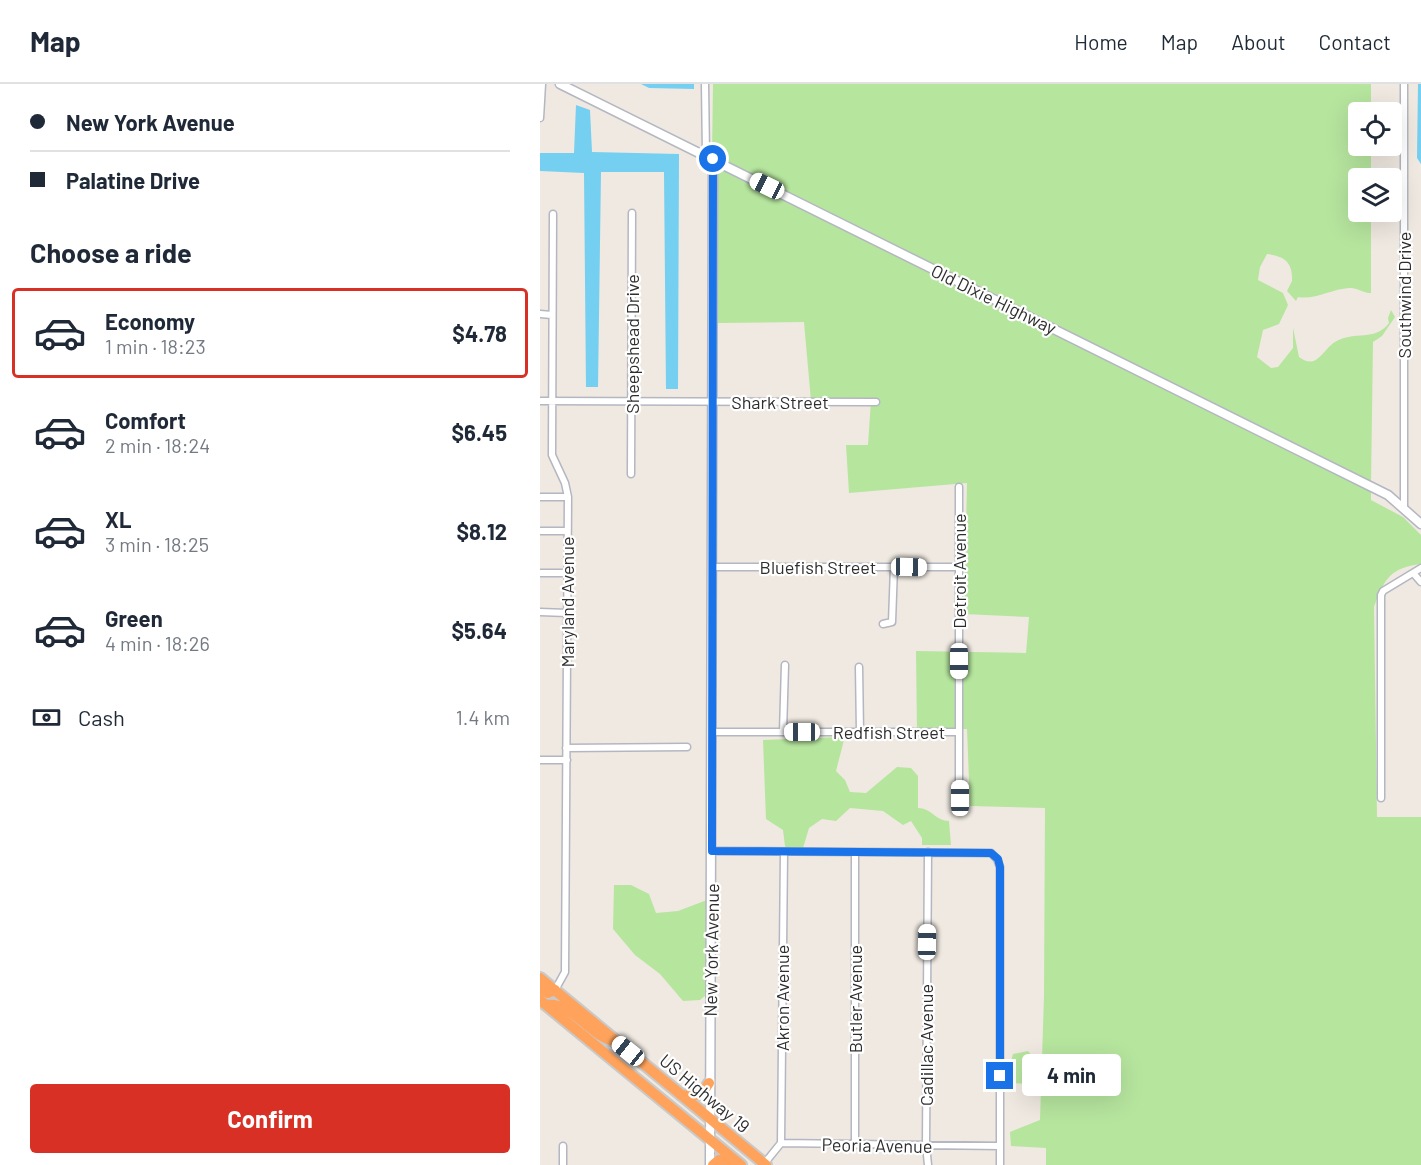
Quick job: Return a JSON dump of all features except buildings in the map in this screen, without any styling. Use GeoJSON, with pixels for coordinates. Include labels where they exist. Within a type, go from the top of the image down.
{"type":"FeatureCollection","features":[{"type":"Feature","properties":{"kind":"highway","name":"US Highway 19"},"geometry":{"type":"LineString","coordinates":[[540,978],[765,1164]]}},
{"type":"Feature","properties":{"kind":"highway"},"geometry":{"type":"LineString","coordinates":[[540,989],[548,993],[555,990]]}},
{"type":"Feature","properties":{"kind":"highway","name":"US Highway 19"},"geometry":{"type":"LineString","coordinates":[[543,1002],[737,1162]]}},
{"type":"Feature","properties":{"kind":"highway"},"geometry":{"type":"LineString","coordinates":[[543,1002],[561,1005],[602,1039],[617,1042]]}},
{"type":"Feature","properties":{"kind":"highway"},"geometry":{"type":"LineString","coordinates":[[681,1095],[698,1095],[709,1083]]}},
{"type":"Feature","properties":{"kind":"highway"},"geometry":{"type":"LineString","coordinates":[[711,1165],[723,1160],[737,1162]]}},
{"type":"Feature","properties":{"kind":"street"},"geometry":{"type":"LineString","coordinates":[[540,118],[542,84]]}},
{"type":"Feature","properties":{"kind":"street","name":"Old Dixie Highway"},"geometry":{"type":"LineString","coordinates":[[560,84],[1388,495],[1404,506],[1421,524]]}},
{"type":"Feature","properties":{"kind":"street","name":"New York Avenue"},"geometry":{"type":"LineString","coordinates":[[705,84],[710,157],[712,403],[712,851],[709,1083],[711,1165]]}},
{"type":"Feature","properties":{"kind":"street","name":"Southwind Drive"},"geometry":{"type":"LineString","coordinates":[[1404,84],[1404,506]]}},
{"type":"Feature","properties":{"kind":"street","name":"Sheepshead Drive"},"geometry":{"type":"LineString","coordinates":[[631,474],[632,213]]}},
{"type":"Feature","properties":{"kind":"street","name":"Maryland Avenue"},"geometry":{"type":"LineString","coordinates":[[553,214],[552,455],[565,483],[568,497],[565,972],[555,990]]}},
{"type":"Feature","properties":{"kind":"street"},"geometry":{"type":"LineString","coordinates":[[540,314],[552,315]]}},
{"type":"Feature","properties":{"kind":"street","name":"Shark Street"},"geometry":{"type":"LineString","coordinates":[[540,401],[632,404],[876,402]]}},
{"type":"Feature","properties":{"kind":"street","name":"Detroit Avenue"},"geometry":{"type":"LineString","coordinates":[[959,488],[960,798]]}},
{"type":"Feature","properties":{"kind":"street"},"geometry":{"type":"LineString","coordinates":[[540,497],[568,497]]}},
{"type":"Feature","properties":{"kind":"street"},"geometry":{"type":"LineString","coordinates":[[540,531],[567,531]]}},
{"type":"Feature","properties":{"kind":"street","name":"Bluefish Street"},"geometry":{"type":"LineString","coordinates":[[712,567],[959,567]]}},
{"type":"Feature","properties":{"kind":"street"},"geometry":{"type":"LineString","coordinates":[[883,624],[892,622],[894,567]]}},
{"type":"Feature","properties":{"kind":"street"},"geometry":{"type":"LineString","coordinates":[[1381,798],[1381,596],[1383,591],[1421,568]]}},
{"type":"Feature","properties":{"kind":"street"},"geometry":{"type":"LineString","coordinates":[[540,573],[567,573]]}},
{"type":"Feature","properties":{"kind":"street"},"geometry":{"type":"LineString","coordinates":[[1414,574],[1421,582]]}},
{"type":"Feature","properties":{"kind":"street"},"geometry":{"type":"LineString","coordinates":[[540,612],[567,613]]}},
{"type":"Feature","properties":{"kind":"street"},"geometry":{"type":"LineString","coordinates":[[783,732],[784,665]]}},
{"type":"Feature","properties":{"kind":"street"},"geometry":{"type":"LineString","coordinates":[[859,667],[860,732]]}},
{"type":"Feature","properties":{"kind":"street","name":"Redfish Street"},"geometry":{"type":"LineString","coordinates":[[711,732],[959,732]]}},
{"type":"Feature","properties":{"kind":"street"},"geometry":{"type":"LineString","coordinates":[[566,748],[687,747]]}},
{"type":"Feature","properties":{"kind":"street"},"geometry":{"type":"LineString","coordinates":[[540,760],[567,760]]}},
{"type":"Feature","properties":{"kind":"street"},"geometry":{"type":"LineString","coordinates":[[712,851],[991,853],[998,859],[1000,867],[1000,1165]]}},
{"type":"Feature","properties":{"kind":"street","name":"Akron Avenue"},"geometry":{"type":"LineString","coordinates":[[781,1143],[784,852]]}},
{"type":"Feature","properties":{"kind":"street","name":"Butler Avenue"},"geometry":{"type":"LineString","coordinates":[[855,852],[855,1145]]}},
{"type":"Feature","properties":{"kind":"street","name":"Cadillac Avenue"},"geometry":{"type":"LineString","coordinates":[[928,852],[926,1145],[928,1165]]}},
{"type":"Feature","properties":{"kind":"street"},"geometry":{"type":"LineString","coordinates":[[765,1164],[781,1143]]}},
{"type":"Feature","properties":{"kind":"street","name":"Peoria Avenue"},"geometry":{"type":"LineString","coordinates":[[781,1143],[1000,1146]]}},
{"type":"Feature","properties":{"kind":"street"},"geometry":{"type":"LineString","coordinates":[[563,1146],[563,1165]]}},
{"type":"Feature","properties":{"kind":"green space"},"geometry":{"type":"Polygon","coordinates":[[[713,84],[1371,84],[1371,102],[1348,102],[1348,156],[1371,156],[1371,168],[1348,168],[1348,222],[1371,222],[1371,293],[1349,288],[1311,297],[1298,297],[1296,301],[1287,291],[1292,281],[1289,265],[1283,258],[1267,254],[1260,267],[1258,280],[1283,293],[1288,305],[1279,324],[1263,330],[1257,357],[1271,368],[1278,367],[1293,348],[1293,328],[1299,357],[1311,362],[1335,342],[1383,329],[1389,323],[1391,310],[1395,317],[1382,336],[1373,342],[1371,484],[712,155],[713,84]]]}},
{"type":"Feature","properties":{"kind":"green space"},"geometry":{"type":"Polygon","coordinates":[[[716,164],[937,277],[938,275],[1371,491],[1371,500],[1403,517],[1421,535],[1421,564],[1402,568],[1390,576],[1381,589],[1374,607],[1377,817],[1421,817],[1421,1165],[1046,1165],[1046,1148],[1011,1146],[1010,1132],[1040,1120],[1044,996],[1045,808],[970,806],[967,729],[917,731],[916,651],[1026,653],[1029,617],[964,614],[967,483],[849,493],[846,445],[868,445],[871,400],[811,401],[804,322],[718,323],[716,164]]]}},
{"type":"Feature","properties":{"kind":"green space"},"geometry":{"type":"Polygon","coordinates":[[[840,737],[840,740],[844,740],[836,771],[845,780],[850,792],[866,793],[897,767],[911,768],[918,776],[918,808],[949,821],[951,845],[922,845],[922,838],[911,821],[903,825],[883,811],[850,808],[836,821],[822,819],[809,828],[803,848],[791,854],[785,846],[783,830],[766,819],[763,740],[840,737]]]}},
{"type":"Feature","properties":{"kind":"green space"},"geometry":{"type":"Polygon","coordinates":[[[614,885],[631,885],[649,894],[656,913],[678,911],[707,900],[706,995],[700,1000],[683,1001],[660,974],[635,955],[613,929],[614,885]]]}},
{"type":"Feature","properties":{"kind":"green space"},"geometry":{"type":"Polygon","coordinates":[[[1028,1051],[1032,1056],[1029,1084],[1013,1083],[1008,1072],[1013,1054],[1028,1051]]]}},
{"type":"Feature","properties":{"kind":"water"},"geometry":{"type":"Polygon","coordinates":[[[641,84],[694,84],[694,89],[649,88],[641,84]]]}},
{"type":"Feature","properties":{"kind":"water"},"geometry":{"type":"Polygon","coordinates":[[[1418,84],[1421,84],[1421,164],[1417,158],[1418,84]]]}},
{"type":"Feature","properties":{"kind":"water"},"geometry":{"type":"Polygon","coordinates":[[[576,105],[590,110],[592,152],[679,154],[678,389],[666,389],[664,172],[601,172],[598,387],[586,387],[584,173],[540,171],[540,153],[574,153],[576,105]]]}},
{"type":"Feature","properties":{"kind":"route"},"geometry":{"type":"LineString","coordinates":[[713,159],[712,851],[991,853],[998,859],[1000,867],[1000,1076]]}}]}
